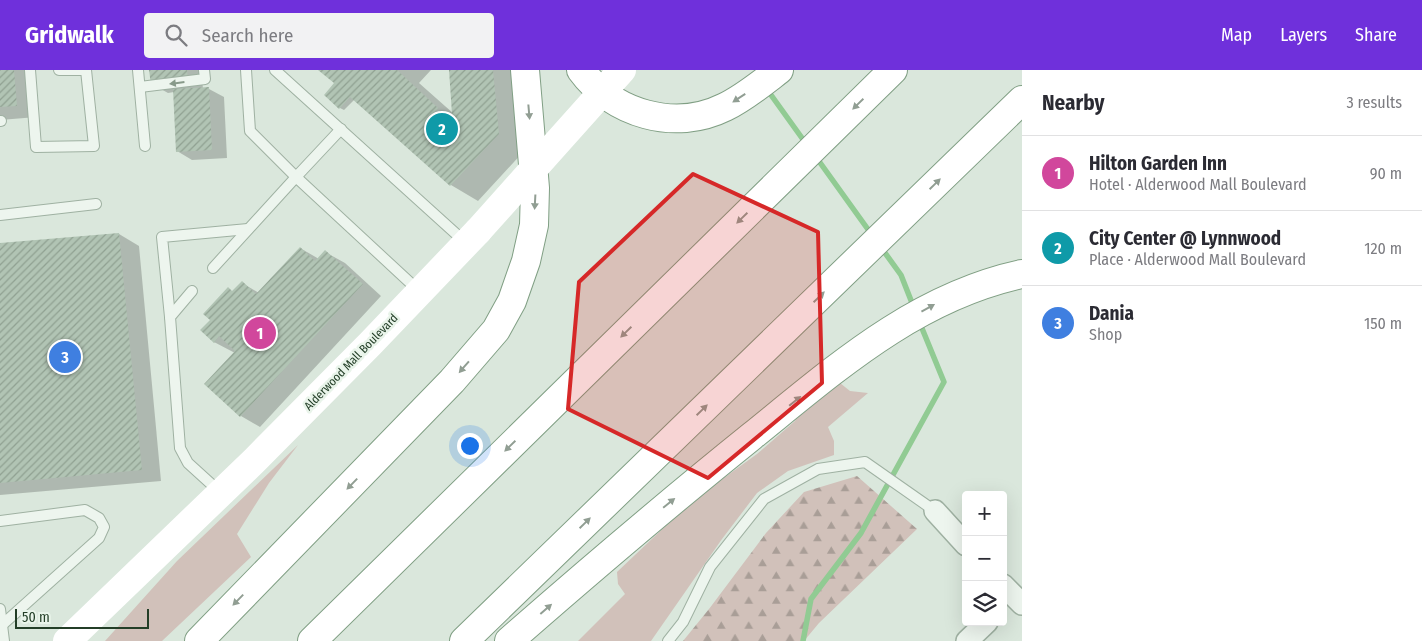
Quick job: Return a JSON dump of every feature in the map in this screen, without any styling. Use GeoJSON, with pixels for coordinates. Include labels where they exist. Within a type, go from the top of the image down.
{"type":"FeatureCollection","features":[{"type":"Feature","properties":{"kind":"main road"},"geometry":{"type":"LineString","coordinates":[[199,641],[452,381],[496,330],[512,301],[526,261],[534,225],[535,188],[525,70]]}},
{"type":"Feature","properties":{"kind":"main road"},"geometry":{"type":"LineString","coordinates":[[581,70],[596,88],[615,102],[640,113],[659,118],[680,118],[701,116],[724,107],[779,70]]}},
{"type":"Feature","properties":{"kind":"main road","name":"Alderwood Mall Boulevard"},"geometry":{"type":"LineString","coordinates":[[67,641],[220,493],[420,292],[622,70]]}},
{"type":"Feature","properties":{"kind":"main road"},"geometry":{"type":"LineString","coordinates":[[312,641],[893,70]]}},
{"type":"Feature","properties":{"kind":"main road"},"geometry":{"type":"LineString","coordinates":[[464,641],[1022,100]]}},
{"type":"Feature","properties":{"kind":"main road"},"geometry":{"type":"LineString","coordinates":[[509,641],[662,508],[850,358],[908,319],[945,298],[996,280],[1022,274]]}},
{"type":"Feature","properties":{"kind":"street"},"geometry":{"type":"LineString","coordinates":[[935,511],[962,541]]}},
{"type":"Feature","properties":{"kind":"street"},"geometry":{"type":"LineString","coordinates":[[967,641],[983,626]]}},
{"type":"Feature","properties":{"kind":"lane"},"geometry":{"type":"LineString","coordinates":[[30,70],[36,147],[94,146],[86,70],[59,70]]}},
{"type":"Feature","properties":{"kind":"lane"},"geometry":{"type":"LineString","coordinates":[[138,70],[145,146]]}},
{"type":"Feature","properties":{"kind":"lane"},"geometry":{"type":"LineString","coordinates":[[140,87],[205,79],[204,70]]}},
{"type":"Feature","properties":{"kind":"lane"},"geometry":{"type":"LineString","coordinates":[[246,70],[250,131],[296,177],[420,292]]}},
{"type":"Feature","properties":{"kind":"lane"},"geometry":{"type":"LineString","coordinates":[[275,70],[340,129],[472,237]]}},
{"type":"Feature","properties":{"kind":"lane"},"geometry":{"type":"LineString","coordinates":[[213,268],[340,129]]}},
{"type":"Feature","properties":{"kind":"lane"},"geometry":{"type":"LineString","coordinates":[[0,215],[96,204]]}},
{"type":"Feature","properties":{"kind":"lane"},"geometry":{"type":"LineString","coordinates":[[220,493],[188,463],[180,448],[162,237],[248,229]]}},
{"type":"Feature","properties":{"kind":"lane"},"geometry":{"type":"LineString","coordinates":[[170,318],[192,291]]}},
{"type":"Feature","properties":{"kind":"lane"},"geometry":{"type":"LineString","coordinates":[[668,641],[682,622],[710,567],[764,499],[818,469],[865,462],[935,511]]}},
{"type":"Feature","properties":{"kind":"lane"},"geometry":{"type":"LineString","coordinates":[[0,521],[85,510],[99,518],[104,527],[99,538],[2,625]]}},
{"type":"Feature","properties":{"kind":"lane"},"geometry":{"type":"LineString","coordinates":[[0,609],[4,641]]}},
{"type":"Feature","properties":{"kind":"highlighted area"},"geometry":{"type":"Polygon","coordinates":[[[693,174],[818,232],[822,383],[708,478],[568,409],[579,282],[693,174]]]}},
{"type":"Feature","properties":{"kind":"green space"},"geometry":{"type":"Polygon","coordinates":[[[840,383],[850,391],[868,393],[828,427],[834,441],[834,455],[788,471],[757,493],[722,539],[651,641],[578,641],[625,594],[618,584],[617,572],[692,501],[757,454],[795,421],[800,410],[840,383]]]}},
{"type":"Feature","properties":{"kind":"green space"},"geometry":{"type":"Polygon","coordinates":[[[298,445],[269,483],[237,534],[251,557],[162,641],[105,641],[177,561],[298,445]]]}},
{"type":"Feature","properties":{"kind":"green space"},"geometry":{"type":"Polygon","coordinates":[[[857,476],[917,529],[819,623],[804,641],[683,641],[766,533],[804,492],[857,476]]]}},
{"type":"Feature","properties":{"kind":"building"},"geometry":{"type":"Polygon","coordinates":[[[0,70],[14,70],[17,106],[0,107],[0,70]]]}},
{"type":"Feature","properties":{"kind":"building"},"geometry":{"type":"Polygon","coordinates":[[[149,70],[187,70],[188,81],[151,85],[149,70]]]}},
{"type":"Feature","properties":{"kind":"building"},"geometry":{"type":"Polygon","coordinates":[[[318,70],[397,70],[438,108],[432,115],[443,125],[452,114],[449,70],[493,70],[499,134],[450,186],[350,97],[339,109],[324,95],[334,83],[318,70]]]}},
{"type":"Feature","properties":{"kind":"building"},"geometry":{"type":"Polygon","coordinates":[[[209,87],[212,150],[176,152],[173,89],[209,87]]]}},
{"type":"Feature","properties":{"kind":"building"},"geometry":{"type":"Polygon","coordinates":[[[119,233],[142,470],[0,483],[0,243],[119,233]]]}},
{"type":"Feature","properties":{"kind":"building"},"geometry":{"type":"Polygon","coordinates":[[[300,247],[315,261],[325,250],[363,284],[240,417],[204,384],[235,351],[219,336],[214,343],[200,330],[210,320],[203,314],[228,287],[232,291],[242,281],[256,294],[300,247]]]}},
{"type":"Feature","properties":{"kind":"waterway"},"geometry":{"type":"LineString","coordinates":[[766,88],[807,145]]}},
{"type":"Feature","properties":{"kind":"waterway"},"geometry":{"type":"LineString","coordinates":[[816,157],[872,235]]}},
{"type":"Feature","properties":{"kind":"waterway"},"geometry":{"type":"LineString","coordinates":[[880,246],[901,275],[914,308]]}},
{"type":"Feature","properties":{"kind":"waterway"},"geometry":{"type":"LineString","coordinates":[[803,641],[811,599],[861,533],[944,382],[919,321]]}},
{"type":"Feature","properties":{"kind":"place","name":"City Center @ Lynnwood"},"geometry":{"type":"Point","coordinates":[442,129]}},
{"type":"Feature","properties":{"kind":"place","name":"Hilton Garden Inn"},"geometry":{"type":"Point","coordinates":[260,333]}},
{"type":"Feature","properties":{"kind":"place","name":"Dania"},"geometry":{"type":"Point","coordinates":[65,357]}}]}
